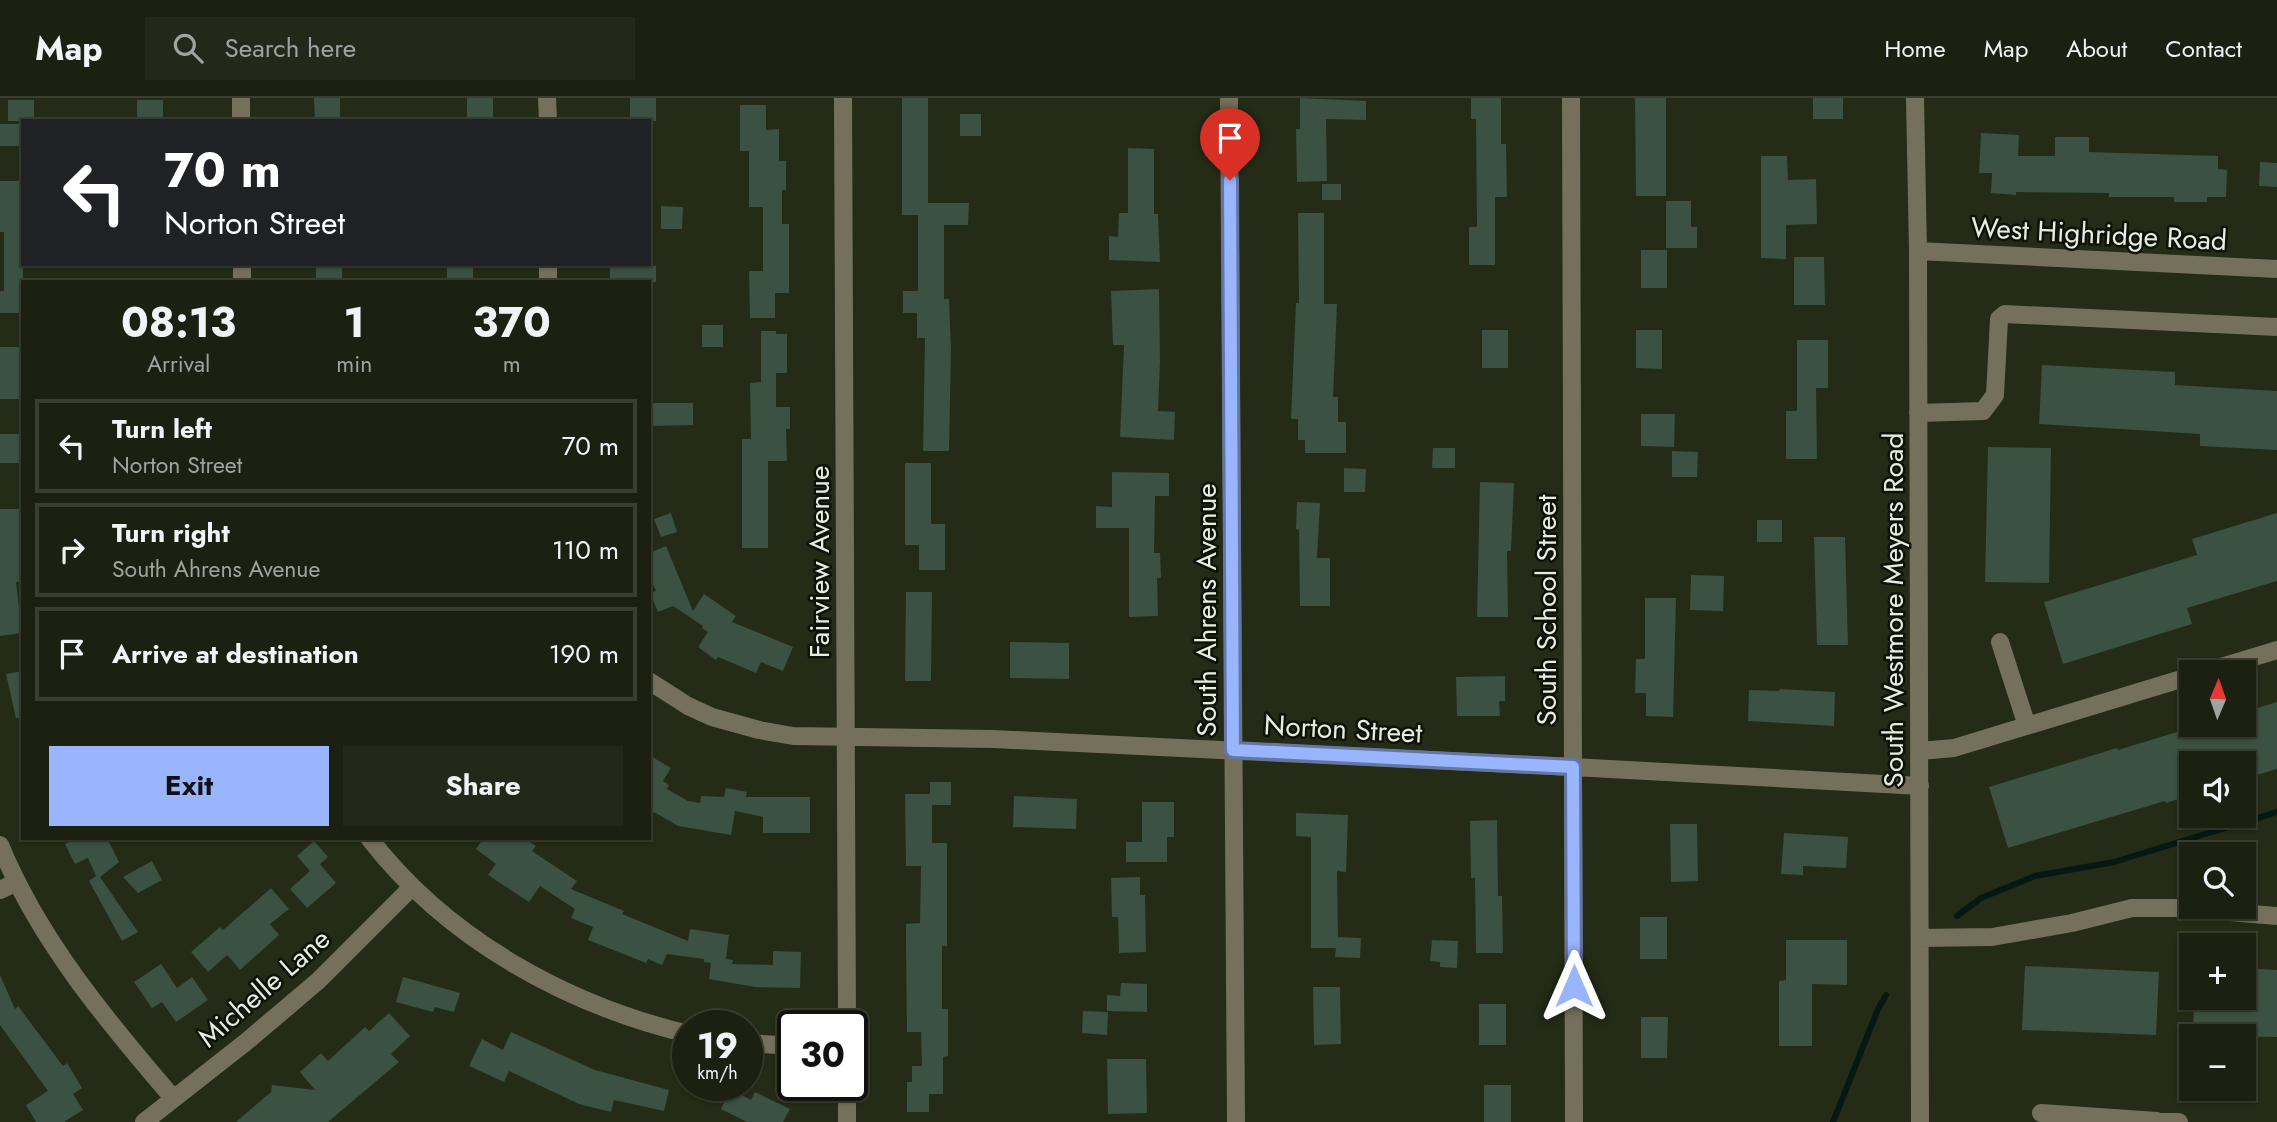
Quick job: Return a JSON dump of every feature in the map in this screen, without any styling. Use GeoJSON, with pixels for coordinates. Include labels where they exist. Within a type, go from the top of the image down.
{"type":"FeatureCollection","features":[{"type":"Feature","properties":{"kind":"street"},"geometry":{"type":"LineString","coordinates":[[241,98],[241,119]]}},
{"type":"Feature","properties":{"kind":"street"},"geometry":{"type":"LineString","coordinates":[[547,98],[548,119]]}},
{"type":"Feature","properties":{"kind":"street","name":"Fairview Avenue"},"geometry":{"type":"LineString","coordinates":[[843,98],[847,1010]]}},
{"type":"Feature","properties":{"kind":"street","name":"South Ahrens Avenue"},"geometry":{"type":"LineString","coordinates":[[1229,98],[1236,1122]]}},
{"type":"Feature","properties":{"kind":"street","name":"South School Street"},"geometry":{"type":"LineString","coordinates":[[1571,98],[1574,1122]]}},
{"type":"Feature","properties":{"kind":"street","name":"South Westmore Meyers Road"},"geometry":{"type":"LineString","coordinates":[[1914,98],[1918,251],[1920,1122]]}},
{"type":"Feature","properties":{"kind":"street","name":"West Highridge Road"},"geometry":{"type":"LineString","coordinates":[[1918,251],[2277,269]]}},
{"type":"Feature","properties":{"kind":"street"},"geometry":{"type":"LineString","coordinates":[[1918,413],[1983,411],[1995,395],[1999,318],[2005,314],[2277,327]]}},
{"type":"Feature","properties":{"kind":"street"},"geometry":{"type":"LineString","coordinates":[[2000,642],[2027,726]]}},
{"type":"Feature","properties":{"kind":"street"},"geometry":{"type":"LineString","coordinates":[[2244,660],[2277,650]]}},
{"type":"Feature","properties":{"kind":"street"},"geometry":{"type":"LineString","coordinates":[[1920,751],[1954,748],[2179,680]]}},
{"type":"Feature","properties":{"kind":"street","name":"Norton Street"},"geometry":{"type":"LineString","coordinates":[[651,682],[688,706],[737,725],[793,736],[993,739],[1920,786]]}},
{"type":"Feature","properties":{"kind":"street"},"geometry":{"type":"LineString","coordinates":[[371,840],[412,887],[443,914],[483,945],[522,970],[607,1009],[672,1030]]}},
{"type":"Feature","properties":{"kind":"street"},"geometry":{"type":"LineString","coordinates":[[0,845],[17,882],[50,940],[81,987],[173,1098]]}},
{"type":"Feature","properties":{"kind":"street"},"geometry":{"type":"LineString","coordinates":[[0,890],[17,882]]}},
{"type":"Feature","properties":{"kind":"street","name":"Michelle Lane"},"geometry":{"type":"LineString","coordinates":[[144,1122],[318,981],[412,887]]}},
{"type":"Feature","properties":{"kind":"street"},"geometry":{"type":"LineString","coordinates":[[1920,938],[1993,937],[2072,923],[2132,908],[2182,908],[2277,916]]}},
{"type":"Feature","properties":{"kind":"street"},"geometry":{"type":"LineString","coordinates":[[847,1101],[848,1122]]}},
{"type":"Feature","properties":{"kind":"street"},"geometry":{"type":"LineString","coordinates":[[2041,1112],[2179,1122]]}},
{"type":"Feature","properties":{"kind":"building"},"geometry":{"type":"Polygon","coordinates":[[[314,98],[340,98],[340,119],[315,119],[314,98]]]}},
{"type":"Feature","properties":{"kind":"building"},"geometry":{"type":"Polygon","coordinates":[[[467,98],[493,98],[493,119],[467,119],[467,98]]]}},
{"type":"Feature","properties":{"kind":"building"},"geometry":{"type":"Polygon","coordinates":[[[630,98],[656,98],[656,121],[630,119],[630,98]]]}},
{"type":"Feature","properties":{"kind":"building"},"geometry":{"type":"Polygon","coordinates":[[[902,98],[928,98],[928,203],[969,203],[968,225],[944,225],[944,299],[949,299],[951,349],[949,451],[923,451],[925,338],[917,338],[917,313],[903,313],[903,291],[918,291],[918,215],[902,215],[902,98]]]}},
{"type":"Feature","properties":{"kind":"building"},"geometry":{"type":"Polygon","coordinates":[[[1300,98],[1366,101],[1366,120],[1326,119],[1327,181],[1297,182],[1296,129],[1300,129],[1300,98]]]}},
{"type":"Feature","properties":{"kind":"building"},"geometry":{"type":"Polygon","coordinates":[[[1471,98],[1501,98],[1501,144],[1506,144],[1507,197],[1495,197],[1495,265],[1469,265],[1469,227],[1477,227],[1476,119],[1471,119],[1471,98]]]}},
{"type":"Feature","properties":{"kind":"building"},"geometry":{"type":"Polygon","coordinates":[[[1635,98],[1666,98],[1666,196],[1636,196],[1635,98]]]}},
{"type":"Feature","properties":{"kind":"building"},"geometry":{"type":"Polygon","coordinates":[[[1813,98],[1843,98],[1843,119],[1813,119],[1813,98]]]}},
{"type":"Feature","properties":{"kind":"building"},"geometry":{"type":"Polygon","coordinates":[[[8,100],[34,100],[34,119],[8,121],[8,100]]]}},
{"type":"Feature","properties":{"kind":"building"},"geometry":{"type":"Polygon","coordinates":[[[137,100],[163,100],[163,119],[137,119],[137,100]]]}},
{"type":"Feature","properties":{"kind":"building"},"geometry":{"type":"Polygon","coordinates":[[[740,105],[766,105],[766,130],[779,129],[779,161],[786,161],[786,190],[782,190],[782,224],[789,224],[789,293],[775,293],[775,318],[750,318],[749,271],[763,271],[763,207],[749,207],[749,151],[740,151],[740,105]]]}},
{"type":"Feature","properties":{"kind":"building"},"geometry":{"type":"Polygon","coordinates":[[[960,114],[981,114],[981,136],[960,136],[960,114]]]}},
{"type":"Feature","properties":{"kind":"building"},"geometry":{"type":"Polygon","coordinates":[[[0,124],[21,124],[21,146],[0,146],[0,124]]]}},
{"type":"Feature","properties":{"kind":"building"},"geometry":{"type":"Polygon","coordinates":[[[1981,133],[2019,135],[2018,156],[2055,156],[2055,137],[2089,137],[2089,152],[2218,156],[2218,169],[2227,170],[2226,197],[2207,197],[2207,202],[2174,202],[2174,197],[2109,197],[2109,193],[1991,193],[1992,173],[1979,173],[1981,133]]]}},
{"type":"Feature","properties":{"kind":"building"},"geometry":{"type":"Polygon","coordinates":[[[1128,148],[1154,149],[1154,214],[1158,214],[1160,262],[1109,260],[1109,236],[1118,237],[1119,213],[1128,213],[1128,148]]]}},
{"type":"Feature","properties":{"kind":"building"},"geometry":{"type":"Polygon","coordinates":[[[1761,156],[1787,156],[1788,180],[1816,179],[1817,224],[1786,225],[1786,259],[1761,258],[1761,156]]]}},
{"type":"Feature","properties":{"kind":"building"},"geometry":{"type":"Polygon","coordinates":[[[2260,162],[2277,163],[2277,187],[2259,186],[2260,162]]]}},
{"type":"Feature","properties":{"kind":"building"},"geometry":{"type":"Polygon","coordinates":[[[0,181],[21,181],[21,313],[0,313],[0,291],[4,291],[4,232],[0,232],[0,181]]]}},
{"type":"Feature","properties":{"kind":"building"},"geometry":{"type":"Polygon","coordinates":[[[1322,184],[1341,184],[1341,200],[1322,200],[1322,184]]]}},
{"type":"Feature","properties":{"kind":"building"},"geometry":{"type":"Polygon","coordinates":[[[1666,201],[1691,201],[1691,227],[1697,227],[1697,248],[1666,248],[1666,201]]]}},
{"type":"Feature","properties":{"kind":"building"},"geometry":{"type":"Polygon","coordinates":[[[661,206],[683,207],[682,229],[661,229],[661,206]]]}},
{"type":"Feature","properties":{"kind":"building"},"geometry":{"type":"Polygon","coordinates":[[[1298,213],[1324,213],[1324,304],[1337,304],[1333,397],[1338,397],[1338,422],[1346,422],[1346,453],[1305,453],[1305,440],[1298,440],[1298,419],[1291,419],[1296,303],[1299,303],[1298,213]]]}},
{"type":"Feature","properties":{"kind":"building"},"geometry":{"type":"Polygon","coordinates":[[[1641,250],[1667,250],[1667,288],[1641,288],[1641,250]]]}},
{"type":"Feature","properties":{"kind":"building"},"geometry":{"type":"Polygon","coordinates":[[[1794,257],[1824,257],[1825,305],[1794,305],[1794,257]]]}},
{"type":"Feature","properties":{"kind":"building"},"geometry":{"type":"Polygon","coordinates":[[[316,266],[342,266],[342,280],[316,280],[316,266]]]}},
{"type":"Feature","properties":{"kind":"building"},"geometry":{"type":"Polygon","coordinates":[[[447,266],[473,266],[473,280],[447,280],[447,266]]]}},
{"type":"Feature","properties":{"kind":"building"},"geometry":{"type":"Polygon","coordinates":[[[610,266],[656,266],[656,282],[610,280],[610,266]]]}},
{"type":"Feature","properties":{"kind":"building"},"geometry":{"type":"Polygon","coordinates":[[[1159,289],[1158,411],[1175,412],[1174,440],[1120,437],[1124,345],[1113,345],[1111,291],[1159,289]]]}},
{"type":"Feature","properties":{"kind":"building"},"geometry":{"type":"Polygon","coordinates":[[[702,325],[723,325],[723,347],[702,347],[702,325]]]}},
{"type":"Feature","properties":{"kind":"building"},"geometry":{"type":"Polygon","coordinates":[[[1482,330],[1508,330],[1508,368],[1482,368],[1482,330]]]}},
{"type":"Feature","properties":{"kind":"building"},"geometry":{"type":"Polygon","coordinates":[[[1636,330],[1662,330],[1662,369],[1636,368],[1636,330]]]}},
{"type":"Feature","properties":{"kind":"building"},"geometry":{"type":"Polygon","coordinates":[[[761,331],[787,334],[787,373],[776,373],[776,407],[790,407],[790,429],[786,429],[787,461],[768,461],[768,548],[742,548],[742,439],[751,439],[750,383],[761,382],[761,331]]]}},
{"type":"Feature","properties":{"kind":"building"},"geometry":{"type":"Polygon","coordinates":[[[1797,340],[1828,340],[1828,388],[1816,388],[1817,459],[1786,459],[1786,411],[1797,411],[1797,340]]]}},
{"type":"Feature","properties":{"kind":"building"},"geometry":{"type":"Polygon","coordinates":[[[0,347],[21,347],[21,399],[0,399],[0,347]]]}},
{"type":"Feature","properties":{"kind":"building"},"geometry":{"type":"Polygon","coordinates":[[[2042,365],[2175,372],[2175,385],[2277,391],[2277,450],[2200,446],[2200,434],[2039,424],[2042,365]]]}},
{"type":"Feature","properties":{"kind":"building"},"geometry":{"type":"Polygon","coordinates":[[[651,403],[693,403],[693,425],[651,426],[651,403]]]}},
{"type":"Feature","properties":{"kind":"building"},"geometry":{"type":"Polygon","coordinates":[[[1641,414],[1675,414],[1674,447],[1641,446],[1641,414]]]}},
{"type":"Feature","properties":{"kind":"building"},"geometry":{"type":"Polygon","coordinates":[[[0,434],[21,434],[21,463],[0,463],[0,434]]]}},
{"type":"Feature","properties":{"kind":"building"},"geometry":{"type":"Polygon","coordinates":[[[1988,447],[2051,448],[2049,583],[1985,582],[1988,447]]]}},
{"type":"Feature","properties":{"kind":"building"},"geometry":{"type":"Polygon","coordinates":[[[1433,448],[1455,448],[1455,468],[1432,468],[1433,448]]]}},
{"type":"Feature","properties":{"kind":"building"},"geometry":{"type":"Polygon","coordinates":[[[1672,451],[1698,452],[1697,477],[1672,477],[1672,451]]]}},
{"type":"Feature","properties":{"kind":"building"},"geometry":{"type":"Polygon","coordinates":[[[905,463],[931,463],[931,524],[945,524],[945,570],[919,570],[919,545],[905,545],[905,463]]]}},
{"type":"Feature","properties":{"kind":"building"},"geometry":{"type":"Polygon","coordinates":[[[1344,468],[1366,469],[1365,492],[1344,492],[1344,468]]]}},
{"type":"Feature","properties":{"kind":"building"},"geometry":{"type":"Polygon","coordinates":[[[1112,472],[1169,473],[1169,496],[1155,496],[1154,553],[1160,553],[1161,578],[1157,578],[1158,616],[1129,617],[1129,528],[1096,528],[1096,506],[1112,507],[1112,472]]]}},
{"type":"Feature","properties":{"kind":"building"},"geometry":{"type":"Polygon","coordinates":[[[1480,482],[1514,483],[1511,551],[1507,551],[1508,617],[1477,617],[1480,482]]]}},
{"type":"Feature","properties":{"kind":"building"},"geometry":{"type":"Polygon","coordinates":[[[1297,502],[1320,503],[1317,558],[1330,558],[1330,606],[1300,606],[1297,502]]]}},
{"type":"Feature","properties":{"kind":"building"},"geometry":{"type":"Polygon","coordinates":[[[0,509],[21,509],[21,582],[16,582],[21,633],[0,636],[0,509]]]}},
{"type":"Feature","properties":{"kind":"building"},"geometry":{"type":"Polygon","coordinates":[[[671,513],[677,532],[661,537],[654,519],[671,513]]]}},
{"type":"Feature","properties":{"kind":"building"},"geometry":{"type":"Polygon","coordinates":[[[2277,513],[2277,581],[2187,608],[2192,624],[2063,664],[2044,602],[2197,555],[2192,539],[2277,513]]]}},
{"type":"Feature","properties":{"kind":"building"},"geometry":{"type":"Polygon","coordinates":[[[1757,520],[1782,520],[1782,542],[1757,542],[1757,520]]]}},
{"type":"Feature","properties":{"kind":"building"},"geometry":{"type":"Polygon","coordinates":[[[1814,537],[1845,537],[1848,645],[1817,645],[1814,537]]]}},
{"type":"Feature","properties":{"kind":"building"},"geometry":{"type":"Polygon","coordinates":[[[666,546],[693,611],[704,594],[736,616],[732,622],[793,647],[783,671],[761,662],[756,673],[718,657],[716,660],[698,647],[708,632],[703,626],[673,606],[658,612],[651,595],[656,591],[651,580],[651,552],[666,546]]]}},
{"type":"Feature","properties":{"kind":"building"},"geometry":{"type":"Polygon","coordinates":[[[1691,575],[1724,576],[1723,611],[1690,610],[1691,575]]]}},
{"type":"Feature","properties":{"kind":"building"},"geometry":{"type":"Polygon","coordinates":[[[906,592],[932,592],[931,681],[905,681],[906,592]]]}},
{"type":"Feature","properties":{"kind":"building"},"geometry":{"type":"Polygon","coordinates":[[[1645,598],[1676,598],[1673,717],[1646,716],[1646,693],[1635,693],[1636,659],[1645,659],[1645,598]]]}},
{"type":"Feature","properties":{"kind":"building"},"geometry":{"type":"Polygon","coordinates":[[[1010,642],[1069,643],[1069,679],[1010,678],[1010,642]]]}},
{"type":"Feature","properties":{"kind":"building"},"geometry":{"type":"Polygon","coordinates":[[[21,671],[21,718],[16,718],[6,674],[21,671]]]}},
{"type":"Feature","properties":{"kind":"building"},"geometry":{"type":"Polygon","coordinates":[[[1505,676],[1505,701],[1499,701],[1500,716],[1457,716],[1456,677],[1505,676]]]}},
{"type":"Feature","properties":{"kind":"building"},"geometry":{"type":"Polygon","coordinates":[[[1749,690],[1835,692],[1834,726],[1748,721],[1749,690]]]}},
{"type":"Feature","properties":{"kind":"building"},"geometry":{"type":"Polygon","coordinates":[[[2277,702],[2277,769],[2256,775],[2256,751],[2179,751],[2179,799],[2008,848],[1989,787],[2179,731],[2179,737],[2256,737],[2256,708],[2277,702]]]}},
{"type":"Feature","properties":{"kind":"building"},"geometry":{"type":"Polygon","coordinates":[[[651,756],[671,768],[663,781],[669,785],[667,789],[688,801],[700,803],[701,796],[724,797],[726,788],[747,792],[746,797],[810,797],[810,833],[763,833],[763,817],[735,811],[731,835],[678,826],[654,812],[651,817],[651,756]]]}},
{"type":"Feature","properties":{"kind":"building"},"geometry":{"type":"Polygon","coordinates":[[[930,782],[951,782],[951,805],[932,805],[932,843],[947,843],[947,946],[942,946],[942,1009],[948,1009],[948,1056],[943,1057],[943,1094],[929,1094],[929,1112],[907,1112],[907,1082],[912,1082],[912,1066],[922,1066],[921,1032],[907,1032],[906,946],[906,924],[920,923],[921,866],[906,866],[905,794],[930,794],[930,782]]]}},
{"type":"Feature","properties":{"kind":"building"},"geometry":{"type":"Polygon","coordinates":[[[1014,796],[1077,799],[1076,829],[1013,827],[1014,796]]]}},
{"type":"Feature","properties":{"kind":"building"},"geometry":{"type":"Polygon","coordinates":[[[1142,802],[1174,802],[1174,837],[1167,837],[1167,862],[1126,862],[1126,842],[1142,842],[1142,802]]]}},
{"type":"Feature","properties":{"kind":"building"},"geometry":{"type":"Polygon","coordinates":[[[1296,813],[1348,815],[1346,872],[1337,871],[1338,937],[1361,938],[1360,958],[1335,957],[1336,948],[1311,948],[1311,837],[1296,836],[1296,813]]]}},
{"type":"Feature","properties":{"kind":"building"},"geometry":{"type":"Polygon","coordinates":[[[1497,820],[1498,896],[1502,896],[1503,953],[1476,953],[1475,878],[1471,878],[1470,821],[1497,820]]]}},
{"type":"Feature","properties":{"kind":"building"},"geometry":{"type":"Polygon","coordinates":[[[1670,824],[1697,824],[1698,881],[1671,882],[1670,824]]]}},
{"type":"Feature","properties":{"kind":"building"},"geometry":{"type":"Polygon","coordinates":[[[1784,833],[1848,837],[1846,868],[1803,866],[1803,875],[1781,874],[1784,833]]]}},
{"type":"Feature","properties":{"kind":"building"},"geometry":{"type":"Polygon","coordinates":[[[73,840],[108,840],[119,862],[100,877],[138,932],[122,941],[89,881],[96,876],[88,858],[75,864],[65,844],[73,840]]]}},
{"type":"Feature","properties":{"kind":"building"},"geometry":{"type":"Polygon","coordinates":[[[483,840],[527,840],[536,846],[532,851],[577,881],[571,889],[624,911],[622,914],[688,941],[690,929],[729,935],[726,959],[733,960],[732,964],[773,965],[773,951],[801,952],[800,988],[755,987],[709,979],[711,963],[704,962],[704,959],[667,954],[662,965],[648,959],[646,963],[588,940],[593,927],[571,918],[575,909],[540,886],[529,902],[488,875],[496,864],[476,849],[483,840]]]}},
{"type":"Feature","properties":{"kind":"building"},"geometry":{"type":"Polygon","coordinates":[[[314,841],[328,857],[320,864],[336,883],[307,908],[290,889],[310,871],[297,856],[314,841]]]}},
{"type":"Feature","properties":{"kind":"building"},"geometry":{"type":"Polygon","coordinates":[[[152,861],[162,880],[138,893],[123,877],[152,861]]]}},
{"type":"Feature","properties":{"kind":"building"},"geometry":{"type":"Polygon","coordinates":[[[1140,877],[1140,895],[1145,895],[1146,952],[1119,953],[1118,917],[1112,917],[1111,878],[1140,877]]]}},
{"type":"Feature","properties":{"kind":"building"},"geometry":{"type":"Polygon","coordinates":[[[271,888],[289,909],[270,924],[279,935],[240,970],[227,955],[208,972],[191,952],[220,927],[223,930],[271,888]]]}},
{"type":"Feature","properties":{"kind":"building"},"geometry":{"type":"Polygon","coordinates":[[[1640,917],[1667,917],[1667,959],[1640,959],[1640,917]]]}},
{"type":"Feature","properties":{"kind":"building"},"geometry":{"type":"Polygon","coordinates":[[[1432,940],[1458,941],[1457,968],[1440,967],[1440,962],[1430,961],[1432,940]]]}},
{"type":"Feature","properties":{"kind":"building"},"geometry":{"type":"Polygon","coordinates":[[[1786,940],[1847,940],[1847,985],[1812,984],[1812,1046],[1779,1046],[1779,981],[1786,980],[1786,940]]]}},
{"type":"Feature","properties":{"kind":"building"},"geometry":{"type":"Polygon","coordinates":[[[161,964],[177,988],[192,977],[208,1000],[176,1022],[162,1002],[152,1008],[134,982],[161,964]]]}},
{"type":"Feature","properties":{"kind":"building"},"geometry":{"type":"Polygon","coordinates":[[[2025,966],[2159,972],[2156,1035],[2022,1030],[2025,966]]]}},
{"type":"Feature","properties":{"kind":"building"},"geometry":{"type":"Polygon","coordinates":[[[2256,969],[2277,970],[2277,1037],[2256,1037],[2256,1024],[2193,1024],[2194,1010],[2256,1010],[2256,969]]]}},
{"type":"Feature","properties":{"kind":"building"},"geometry":{"type":"Polygon","coordinates":[[[0,975],[15,1009],[18,1006],[63,1066],[67,1063],[82,1088],[73,1094],[83,1110],[64,1122],[36,1122],[26,1105],[48,1091],[0,1025],[0,975]]]}},
{"type":"Feature","properties":{"kind":"building"},"geometry":{"type":"Polygon","coordinates":[[[403,977],[460,993],[454,1012],[435,1007],[433,1012],[396,1002],[403,977]]]}},
{"type":"Feature","properties":{"kind":"building"},"geometry":{"type":"Polygon","coordinates":[[[1121,983],[1147,984],[1147,1012],[1107,1011],[1107,995],[1120,996],[1121,983]]]}},
{"type":"Feature","properties":{"kind":"building"},"geometry":{"type":"Polygon","coordinates":[[[1313,987],[1340,987],[1341,1044],[1314,1045],[1313,987]]]}},
{"type":"Feature","properties":{"kind":"building"},"geometry":{"type":"Polygon","coordinates":[[[1479,1004],[1506,1004],[1506,1045],[1479,1045],[1479,1004]]]}},
{"type":"Feature","properties":{"kind":"building"},"geometry":{"type":"Polygon","coordinates":[[[1083,1011],[1108,1012],[1107,1035],[1082,1033],[1083,1011]]]}},
{"type":"Feature","properties":{"kind":"building"},"geometry":{"type":"Polygon","coordinates":[[[389,1013],[410,1036],[391,1054],[399,1062],[328,1122],[236,1122],[271,1092],[272,1085],[315,1090],[300,1072],[321,1053],[328,1061],[365,1027],[369,1031],[389,1013]]]}},
{"type":"Feature","properties":{"kind":"building"},"geometry":{"type":"Polygon","coordinates":[[[1641,1017],[1668,1017],[1667,1058],[1641,1058],[1641,1017]]]}},
{"type":"Feature","properties":{"kind":"building"},"geometry":{"type":"Polygon","coordinates":[[[511,1032],[595,1070],[669,1090],[664,1111],[614,1100],[611,1112],[579,1104],[509,1071],[504,1082],[469,1066],[482,1039],[503,1050],[511,1032]]]}},
{"type":"Feature","properties":{"kind":"building"},"geometry":{"type":"Polygon","coordinates":[[[1107,1059],[1146,1059],[1147,1113],[1108,1114],[1107,1059]]]}},
{"type":"Feature","properties":{"kind":"building"},"geometry":{"type":"Polygon","coordinates":[[[1484,1085],[1511,1085],[1511,1122],[1484,1122],[1484,1085]]]}},
{"type":"Feature","properties":{"kind":"building"},"geometry":{"type":"Polygon","coordinates":[[[763,1096],[790,1109],[783,1122],[747,1122],[721,1109],[725,1101],[763,1101],[763,1096]]]}},
{"type":"Feature","properties":{"kind":"waterway"},"geometry":{"type":"LineString","coordinates":[[1957,916],[1981,898],[2035,876],[2114,862],[2277,812]]}},
{"type":"Feature","properties":{"kind":"waterway"},"geometry":{"type":"LineString","coordinates":[[1833,1122],[1886,995]]}},
{"type":"Feature","properties":{"kind":"route"},"geometry":{"type":"LineString","coordinates":[[1230,180],[1233,750],[1573,767],[1574,986]]}}]}
